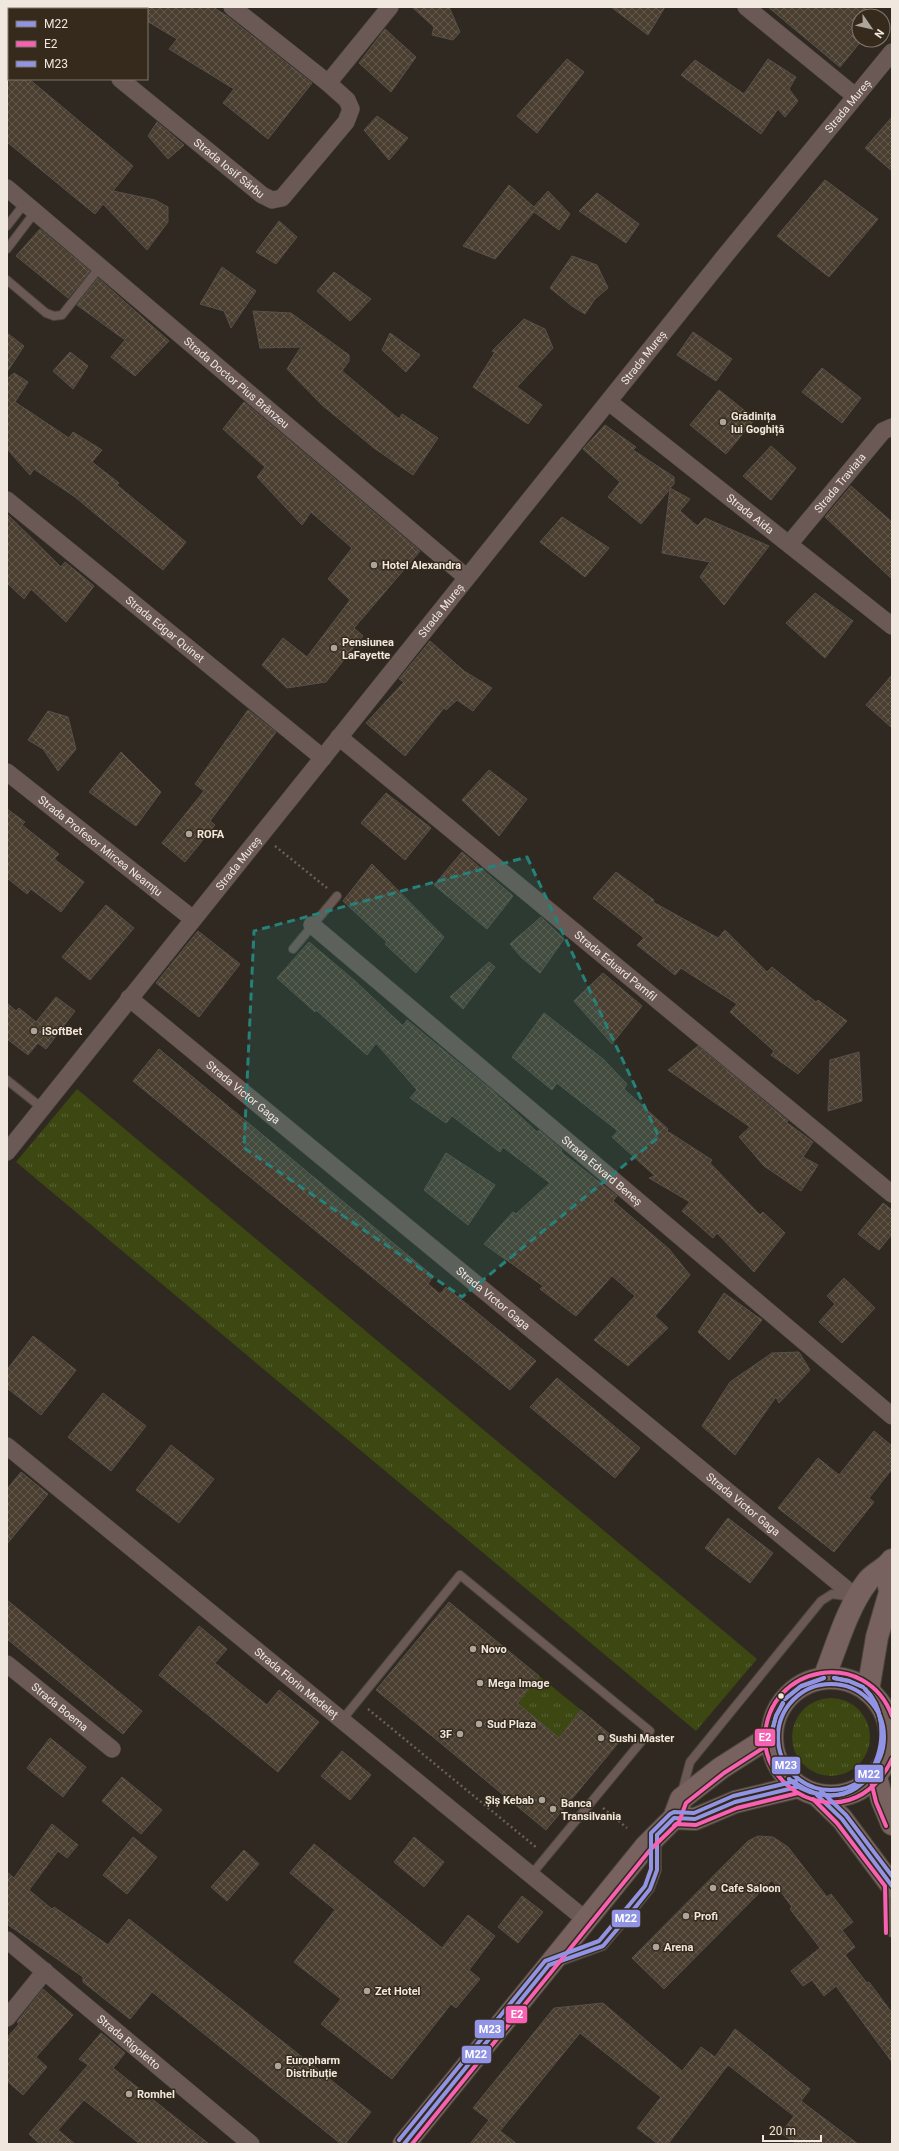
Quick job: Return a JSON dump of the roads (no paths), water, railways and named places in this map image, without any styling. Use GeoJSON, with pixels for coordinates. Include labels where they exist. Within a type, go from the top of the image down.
{"type":"FeatureCollection","features":[{"type":"Feature","properties":{"kind":"main road"},"geometry":{"type":"LineString","coordinates":[[824,1678],[857,1598],[868,1581],[889,1564]]}},
{"type":"Feature","properties":{"kind":"main road"},"geometry":{"type":"LineString","coordinates":[[868,1691],[877,1638],[890,1592],[889,1564]]}},
{"type":"Feature","properties":{"kind":"main road"},"geometry":{"type":"LineString","coordinates":[[817,1796],[833,1797],[849,1794],[864,1787],[876,1776],[886,1760],[890,1741],[888,1722],[881,1705],[868,1691],[855,1682],[840,1678],[824,1678],[807,1682],[793,1691],[781,1704],[774,1719],[771,1736],[774,1756],[783,1773],[797,1787],[817,1796],[842,1819],[891,1885]]}},
{"type":"Feature","properties":{"kind":"main road"},"geometry":{"type":"LineString","coordinates":[[404,2144],[549,1965],[658,1835],[677,1808],[721,1768],[771,1736]]}},
{"type":"Feature","properties":{"kind":"main road"},"geometry":{"type":"LineString","coordinates":[[876,1776],[882,1800],[892,1824]]}},
{"type":"Feature","properties":{"kind":"main road"},"geometry":{"type":"LineString","coordinates":[[677,1808],[695,1819],[735,1802],[797,1787]]}},
{"type":"Feature","properties":{"kind":"street","name":"Strada Iosif Sârbu"},"geometry":{"type":"LineString","coordinates":[[121,80],[262,195],[272,200],[282,198],[346,122],[351,110],[347,100],[328,83],[232,7]]}},
{"type":"Feature","properties":{"kind":"street"},"geometry":{"type":"LineString","coordinates":[[328,83],[390,7]]}},
{"type":"Feature","properties":{"kind":"street"},"geometry":{"type":"LineString","coordinates":[[746,7],[855,96]]}},
{"type":"Feature","properties":{"kind":"street","name":"Strada Mureș"},"geometry":{"type":"LineString","coordinates":[[9,1145],[42,1108],[466,578],[892,52]]}},
{"type":"Feature","properties":{"kind":"street","name":"Strada Doctor Pius Brânzeu"},"geometry":{"type":"LineString","coordinates":[[7,188],[466,578]]}},
{"type":"Feature","properties":{"kind":"street","name":"Strada Aida"},"geometry":{"type":"LineString","coordinates":[[609,402],[790,543],[892,626]]}},
{"type":"Feature","properties":{"kind":"street","name":"Strada Traviata"},"geometry":{"type":"LineString","coordinates":[[790,543],[883,431],[892,427]]}},
{"type":"Feature","properties":{"kind":"street","name":"Strada Edgar Quinet"},"geometry":{"type":"LineString","coordinates":[[7,500],[323,758]]}},
{"type":"Feature","properties":{"kind":"street","name":"Strada Eduard Pamfil"},"geometry":{"type":"LineString","coordinates":[[339,737],[892,1194]]}},
{"type":"Feature","properties":{"kind":"street","name":"Strada Profesor Mircea Neamțu"},"geometry":{"type":"LineString","coordinates":[[7,772],[193,919]]}},
{"type":"Feature","properties":{"kind":"street","name":"Strada Edvard Beneș"},"geometry":{"type":"LineString","coordinates":[[312,925],[892,1416]]}},
{"type":"Feature","properties":{"kind":"street","name":"Strada Victor Gaga"},"geometry":{"type":"LineString","coordinates":[[129,998],[857,1598]]}},
{"type":"Feature","properties":{"kind":"street","name":"Strada Florin Medeleț"},"geometry":{"type":"LineString","coordinates":[[7,1446],[586,1920]]}},
{"type":"Feature","properties":{"kind":"street","name":"Strada Boema"},"geometry":{"type":"LineString","coordinates":[[7,1664],[112,1749]]}},
{"type":"Feature","properties":{"kind":"street","name":"Strada Rigoletto"},"geometry":{"type":"LineString","coordinates":[[7,1940],[251,2144]]}},
{"type":"Feature","properties":{"kind":"street"},"geometry":{"type":"LineString","coordinates":[[7,2018],[45,1971]]}},
{"type":"Feature","properties":{"kind":"lane"},"geometry":{"type":"LineString","coordinates":[[7,226],[30,208]]}},
{"type":"Feature","properties":{"kind":"lane"},"geometry":{"type":"LineString","coordinates":[[7,249],[30,208]]}},
{"type":"Feature","properties":{"kind":"lane"},"geometry":{"type":"LineString","coordinates":[[7,280],[46,313],[54,316],[62,315],[100,267]]}},
{"type":"Feature","properties":{"kind":"lane"},"geometry":{"type":"LineString","coordinates":[[293,949],[337,896]]}},
{"type":"Feature","properties":{"kind":"lane"},"geometry":{"type":"LineString","coordinates":[[7,1080],[42,1108]]}},
{"type":"Feature","properties":{"kind":"lane"},"geometry":{"type":"LineString","coordinates":[[342,1720],[460,1575],[650,1731],[531,1875]]}},
{"type":"Feature","properties":{"kind":"lane"},"geometry":{"type":"LineString","coordinates":[[677,1808],[690,1762],[821,1601],[832,1594],[857,1598]]}},
{"type":"Feature","properties":{"kind":"lane"},"geometry":{"type":"LineString","coordinates":[[549,1965],[603,1946],[630,1914],[650,1889],[657,1870],[658,1835]]}},
{"type":"Feature","properties":{"kind":"lane"},"geometry":{"type":"LineString","coordinates":[[891,1885],[892,1933]]}},
{"type":"Feature","properties":{"kind":"place","name":"Grădinița lui Goghiță"},"geometry":{"type":"Point","coordinates":[723,422]}},
{"type":"Feature","properties":{"kind":"place","name":"Hotel Alexandra"},"geometry":{"type":"Point","coordinates":[374,565]}},
{"type":"Feature","properties":{"kind":"place","name":"Pensiunea LaFayette"},"geometry":{"type":"Point","coordinates":[334,648]}},
{"type":"Feature","properties":{"kind":"place","name":"ROFA"},"geometry":{"type":"Point","coordinates":[189,834]}},
{"type":"Feature","properties":{"kind":"place","name":"iSoftBet"},"geometry":{"type":"Point","coordinates":[34,1031]}},
{"type":"Feature","properties":{"kind":"place","name":"Novo"},"geometry":{"type":"Point","coordinates":[473,1649]}},
{"type":"Feature","properties":{"kind":"place","name":"Mega Image"},"geometry":{"type":"Point","coordinates":[480,1683]}},
{"type":"Feature","properties":{"kind":"place","name":"Sud Plaza"},"geometry":{"type":"Point","coordinates":[479,1724]}},
{"type":"Feature","properties":{"kind":"place","name":"3F"},"geometry":{"type":"Point","coordinates":[460,1734]}},
{"type":"Feature","properties":{"kind":"place","name":"Sushi Master"},"geometry":{"type":"Point","coordinates":[601,1738]}},
{"type":"Feature","properties":{"kind":"place","name":"Șiș Kebab"},"geometry":{"type":"Point","coordinates":[542,1800]}},
{"type":"Feature","properties":{"kind":"place","name":"Banca Transilvania"},"geometry":{"type":"Point","coordinates":[553,1809]}},
{"type":"Feature","properties":{"kind":"place","name":"Cafe Saloon"},"geometry":{"type":"Point","coordinates":[713,1888]}},
{"type":"Feature","properties":{"kind":"place","name":"Profi"},"geometry":{"type":"Point","coordinates":[686,1916]}},
{"type":"Feature","properties":{"kind":"place","name":"Arena"},"geometry":{"type":"Point","coordinates":[656,1947]}},
{"type":"Feature","properties":{"kind":"place","name":"Zet Hotel"},"geometry":{"type":"Point","coordinates":[367,1991]}},
{"type":"Feature","properties":{"kind":"place","name":"Europharm Distribuție"},"geometry":{"type":"Point","coordinates":[278,2066]}},
{"type":"Feature","properties":{"kind":"place","name":"Romhel"},"geometry":{"type":"Point","coordinates":[129,2094]}}]}
